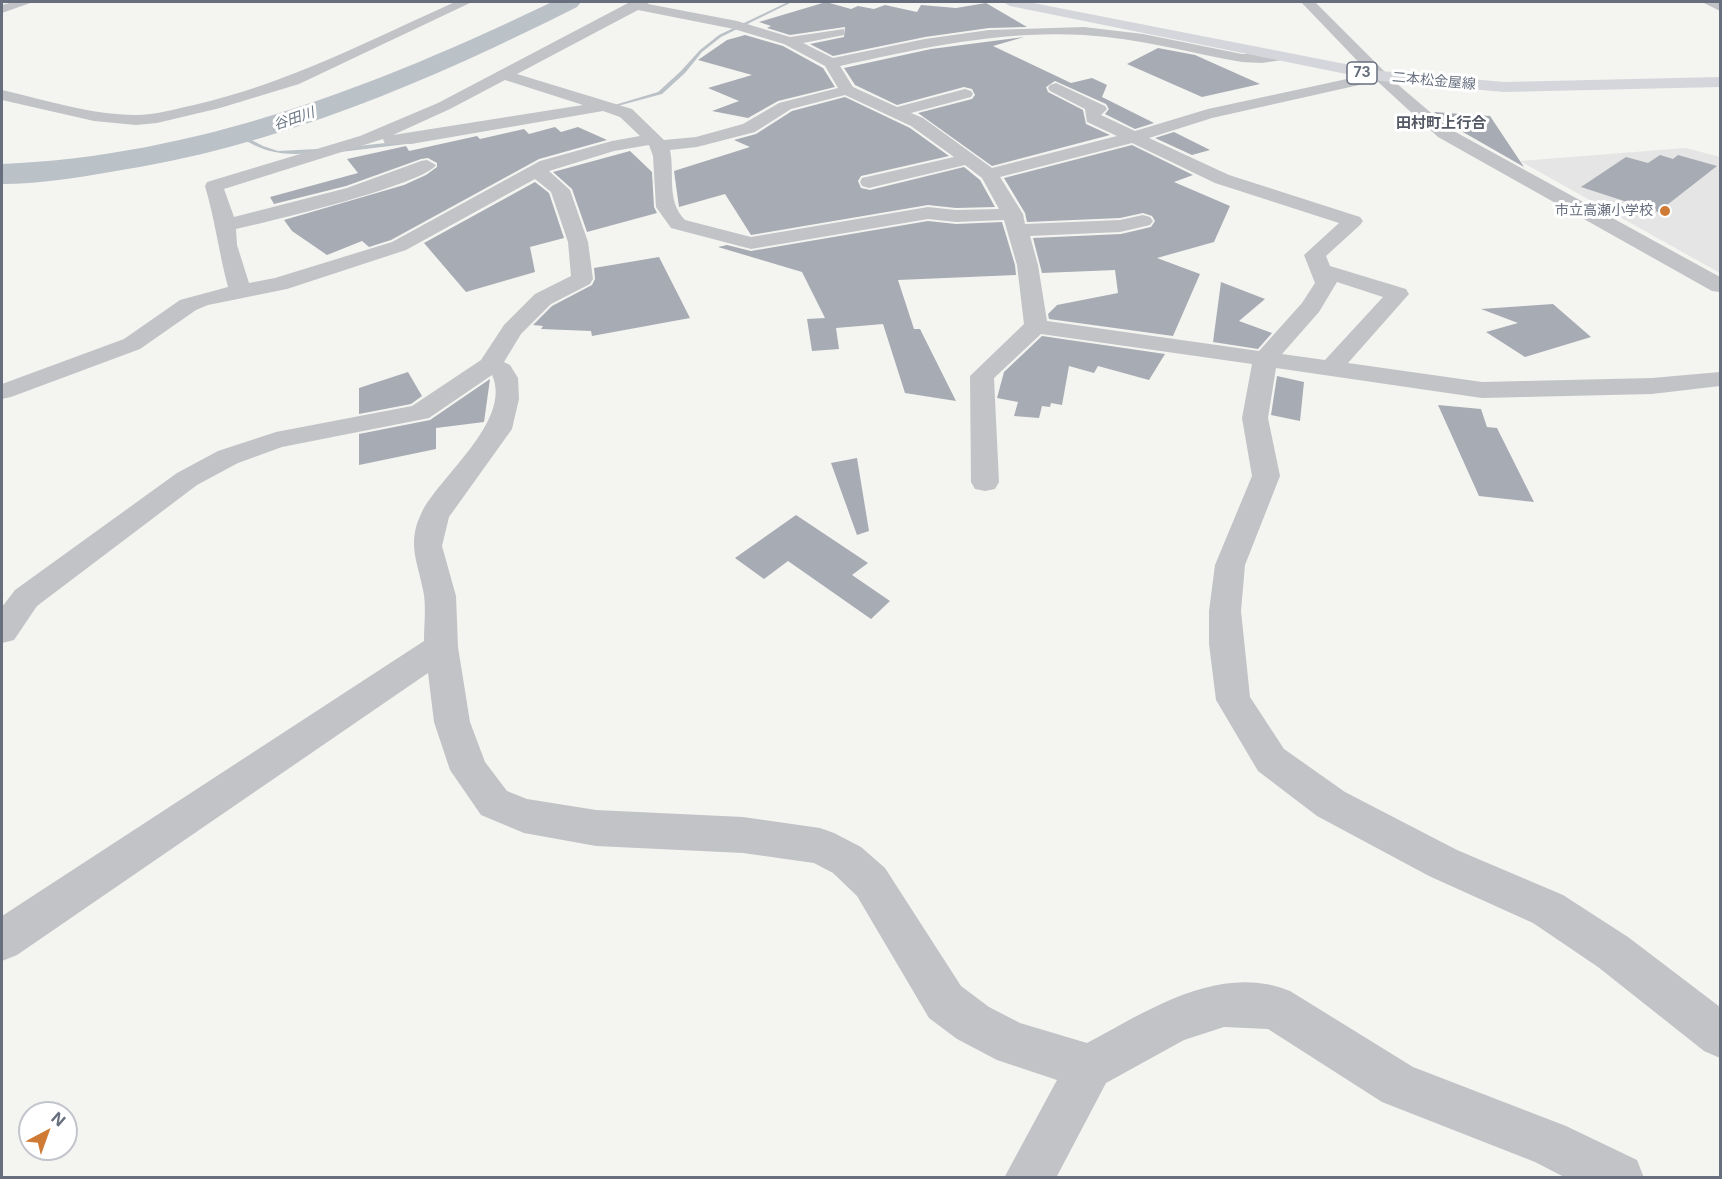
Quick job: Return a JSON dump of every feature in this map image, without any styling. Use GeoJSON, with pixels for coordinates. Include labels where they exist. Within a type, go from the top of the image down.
{"type":"FeatureCollection","features":[{"type":"Feature","properties":{"kind":"main road","name":"二本松金屋線"},"geometry":{"type":"LineString","coordinates":[[1010,2],[1132,27],[1210,48],[1277,57],[1381,76],[1504,87],[1720,82]]}},
{"type":"Feature","properties":{"kind":"street"},"geometry":{"type":"LineString","coordinates":[[2,9],[26,2]]}},
{"type":"Feature","properties":{"kind":"street"},"geometry":{"type":"LineString","coordinates":[[2,96],[94,116],[136,120],[157,118],[224,102],[293,81],[465,2]]}},
{"type":"Feature","properties":{"kind":"street"},"geometry":{"type":"LineString","coordinates":[[1308,2],[1423,117],[1444,133],[1712,281],[1717,268],[1715,258]]}},
{"type":"Feature","properties":{"kind":"street"},"geometry":{"type":"LineString","coordinates":[[1709,2],[1720,7]]}},
{"type":"Feature","properties":{"kind":"street"},"geometry":{"type":"LineString","coordinates":[[240,290],[227,245],[226,225],[214,186],[366,140],[444,106],[639,3],[737,25],[789,40],[833,66],[847,90],[917,122],[989,174],[1009,203],[1028,258],[1036,326]]}},
{"type":"Feature","properties":{"kind":"street"},"geometry":{"type":"LineString","coordinates":[[1112,35],[1132,27]]}},
{"type":"Feature","properties":{"kind":"street"},"geometry":{"type":"LineString","coordinates":[[833,66],[919,44],[1015,34],[1085,31],[1210,48]]}},
{"type":"Feature","properties":{"kind":"street"},"geometry":{"type":"LineString","coordinates":[[789,40],[839,32]]}},
{"type":"Feature","properties":{"kind":"street"},"geometry":{"type":"LineString","coordinates":[[833,66],[878,61],[892,67]]}},
{"type":"Feature","properties":{"kind":"street"},"geometry":{"type":"LineString","coordinates":[[504,75],[626,113],[658,143],[663,201],[672,219],[678,224],[736,240],[764,242],[840,226],[928,213],[1015,222],[1120,226],[1143,221]]}},
{"type":"Feature","properties":{"kind":"street"},"geometry":{"type":"LineString","coordinates":[[989,174],[1134,137],[1208,114],[1381,76]]}},
{"type":"Feature","properties":{"kind":"street"},"geometry":{"type":"LineString","coordinates":[[1056,88],[1099,109],[1092,111],[1093,118],[1222,179],[1353,221],[1315,255],[1326,283],[1311,307],[1265,359],[1255,418],[1266,476],[1230,565],[1225,610],[1233,700],[1271,760],[1331,804],[1443,863],[1548,909],[1613,952],[1720,1035]]}},
{"type":"Feature","properties":{"kind":"street"},"geometry":{"type":"LineString","coordinates":[[2,392],[132,344],[188,305],[240,290],[279,284],[399,246],[533,171],[587,152],[658,143],[697,142],[749,128],[785,106],[847,90]]}},
{"type":"Feature","properties":{"kind":"street"},"geometry":{"type":"LineString","coordinates":[[896,112],[965,94]]}},
{"type":"Feature","properties":{"kind":"street"},"geometry":{"type":"LineString","coordinates":[[366,140],[411,139],[606,106]]}},
{"type":"Feature","properties":{"kind":"street"},"geometry":{"type":"LineString","coordinates":[[869,182],[968,159]]}},
{"type":"Feature","properties":{"kind":"street"},"geometry":{"type":"LineString","coordinates":[[226,225],[343,196],[397,178],[427,165]]}},
{"type":"Feature","properties":{"kind":"street"},"geometry":{"type":"LineString","coordinates":[[2,631],[27,598],[36,591],[187,480],[228,457],[276,440],[420,412],[490,365],[512,330],[543,299],[582,279],[578,242],[560,190],[541,174],[533,171]]}},
{"type":"Feature","properties":{"kind":"street"},"geometry":{"type":"LineString","coordinates":[[1626,213],[1675,238]]}},
{"type":"Feature","properties":{"kind":"street"},"geometry":{"type":"LineString","coordinates":[[1320,270],[1398,294],[1331,368]]}},
{"type":"Feature","properties":{"kind":"street"},"geometry":{"type":"LineString","coordinates":[[1036,326],[1482,390],[1652,386],[1720,379]]}},
{"type":"Feature","properties":{"kind":"street"},"geometry":{"type":"LineString","coordinates":[[985,482],[982,376],[1036,326]]}},
{"type":"Feature","properties":{"kind":"street"},"geometry":{"type":"LineString","coordinates":[[490,365],[501,370],[506,378],[506,399],[499,429],[435,515],[427,546],[440,596],[441,647],[452,722],[469,770],[494,802],[524,816],[596,828],[743,835],[820,846],[847,860],[871,882],[945,1002],[973,1023],[1013,1044],[1090,1067]]}},
{"type":"Feature","properties":{"kind":"street"},"geometry":{"type":"LineString","coordinates":[[2,940],[441,647]]}},
{"type":"Feature","properties":{"kind":"street"},"geometry":{"type":"LineString","coordinates":[[1029,1178],[1090,1067],[1175,1020],[1224,1005],[1274,1008],[1399,1084],[1549,1143],[1619,1178]]}},
{"type":"Feature","properties":{"kind":"shaded area","name":"市立高瀬小学校"},"geometry":{"type":"Polygon","coordinates":[[[1686,148],[1720,157],[1720,273],[1520,161],[1686,148]]]}},
{"type":"Feature","properties":{"kind":"building"},"geometry":{"type":"Polygon","coordinates":[[[826,2],[851,9],[858,6],[874,9],[885,5],[917,12],[921,5],[956,8],[986,3],[1027,27],[989,28],[925,37],[833,56],[810,44],[844,37],[845,27],[790,35],[767,28],[771,26],[759,22],[826,2]]]}},
{"type":"Feature","properties":{"kind":"building"},"geometry":{"type":"Polygon","coordinates":[[[745,35],[783,46],[823,68],[835,87],[778,101],[748,118],[712,111],[739,101],[708,88],[752,75],[698,60],[727,40],[745,35]]]}},
{"type":"Feature","properties":{"kind":"building"},"geometry":{"type":"Polygon","coordinates":[[[1024,37],[993,46],[1071,83],[1092,78],[1107,85],[1102,97],[1154,123],[1135,129],[1105,114],[1109,109],[1106,104],[1055,81],[1046,87],[1048,92],[1083,110],[1086,124],[1110,135],[992,166],[918,113],[972,99],[975,95],[972,89],[964,87],[897,105],[855,85],[844,68],[931,49],[1024,37]]]}},
{"type":"Feature","properties":{"kind":"building"},"geometry":{"type":"Polygon","coordinates":[[[1158,48],[1195,55],[1260,84],[1202,97],[1127,64],[1158,48]]]}},
{"type":"Feature","properties":{"kind":"building"},"geometry":{"type":"Polygon","coordinates":[[[845,97],[910,128],[949,156],[861,176],[858,181],[861,188],[870,190],[964,167],[980,180],[995,207],[956,208],[928,205],[751,235],[725,194],[679,207],[674,171],[750,147],[734,140],[756,134],[792,111],[845,97]]]}},
{"type":"Feature","properties":{"kind":"building"},"geometry":{"type":"Polygon","coordinates":[[[1434,112],[1490,116],[1524,167],[1442,120],[1434,112]]]}},
{"type":"Feature","properties":{"kind":"building"},"geometry":{"type":"Polygon","coordinates":[[[555,127],[561,132],[578,127],[607,140],[539,159],[391,240],[369,247],[362,241],[327,255],[292,231],[284,220],[404,185],[426,175],[437,167],[437,163],[428,158],[421,159],[346,186],[274,204],[270,197],[358,173],[347,159],[406,146],[409,151],[477,136],[480,139],[524,129],[529,134],[555,127]]]}},
{"type":"Feature","properties":{"kind":"building"},"geometry":{"type":"Polygon","coordinates":[[[1174,132],[1210,150],[1192,155],[1155,138],[1174,132]]]}},
{"type":"Feature","properties":{"kind":"building"},"geometry":{"type":"Polygon","coordinates":[[[1132,145],[1193,175],[1174,182],[1230,206],[1214,242],[1157,258],[1200,274],[1173,336],[1049,319],[1048,314],[1057,305],[1118,293],[1115,270],[1042,273],[1033,238],[1121,234],[1151,227],[1155,221],[1152,216],[1143,213],[1120,218],[1027,222],[1025,213],[1004,178],[1132,145]]]}},
{"type":"Feature","properties":{"kind":"building"},"geometry":{"type":"Polygon","coordinates":[[[630,151],[652,172],[654,207],[657,213],[587,232],[572,189],[553,172],[630,151]]]}},
{"type":"Feature","properties":{"kind":"building"},"geometry":{"type":"Polygon","coordinates":[[[1660,155],[1673,159],[1678,155],[1717,166],[1658,212],[1581,187],[1626,157],[1648,163],[1660,155]]]}},
{"type":"Feature","properties":{"kind":"building"},"geometry":{"type":"Polygon","coordinates":[[[535,182],[549,193],[564,238],[530,247],[535,272],[466,292],[424,243],[535,182]]]}},
{"type":"Feature","properties":{"kind":"building"},"geometry":{"type":"Polygon","coordinates":[[[928,221],[956,224],[1002,222],[1015,265],[1016,275],[898,280],[914,329],[920,329],[956,401],[905,393],[883,324],[836,328],[839,349],[812,351],[807,319],[825,318],[802,272],[718,247],[727,245],[751,251],[928,221]]]}},
{"type":"Feature","properties":{"kind":"building"},"geometry":{"type":"Polygon","coordinates":[[[659,257],[690,318],[592,336],[591,331],[541,329],[543,326],[533,325],[552,306],[592,285],[595,279],[594,268],[659,257]]]}},
{"type":"Feature","properties":{"kind":"building"},"geometry":{"type":"Polygon","coordinates":[[[1221,282],[1265,299],[1239,321],[1272,333],[1258,349],[1213,342],[1221,282]]]}},
{"type":"Feature","properties":{"kind":"building"},"geometry":{"type":"Polygon","coordinates":[[[1553,304],[1591,337],[1525,357],[1486,332],[1518,323],[1481,309],[1553,304]]]}},
{"type":"Feature","properties":{"kind":"building"},"geometry":{"type":"Polygon","coordinates":[[[1042,336],[1165,354],[1149,380],[1098,366],[1094,373],[1069,366],[1062,405],[1051,403],[1050,407],[1042,406],[1039,418],[1014,416],[1018,402],[997,398],[1004,372],[1042,336]]]}},
{"type":"Feature","properties":{"kind":"building"},"geometry":{"type":"Polygon","coordinates":[[[408,372],[422,396],[411,404],[359,414],[359,388],[408,372]]]}},
{"type":"Feature","properties":{"kind":"building"},"geometry":{"type":"Polygon","coordinates":[[[1277,376],[1304,382],[1300,421],[1271,415],[1277,376]]]}},
{"type":"Feature","properties":{"kind":"building"},"geometry":{"type":"Polygon","coordinates":[[[490,379],[484,422],[436,428],[436,449],[359,465],[359,434],[430,420],[490,379]]]}},
{"type":"Feature","properties":{"kind":"building"},"geometry":{"type":"Polygon","coordinates":[[[1438,405],[1481,409],[1487,427],[1497,428],[1534,502],[1479,496],[1438,405]]]}},
{"type":"Feature","properties":{"kind":"building"},"geometry":{"type":"Polygon","coordinates":[[[857,458],[869,531],[857,535],[831,463],[857,458]]]}},
{"type":"Feature","properties":{"kind":"building"},"geometry":{"type":"Polygon","coordinates":[[[796,515],[868,563],[852,575],[890,601],[871,619],[788,561],[764,579],[735,558],[796,515]]]}},
{"type":"Feature","properties":{"kind":"waterway","name":"谷田川"},"geometry":{"type":"LineString","coordinates":[[2,174],[53,171],[147,157],[210,144],[272,127],[393,83],[511,31],[569,2]]}},
{"type":"Feature","properties":{"kind":"waterway"},"geometry":{"type":"LineString","coordinates":[[610,107],[660,93],[701,51],[720,36],[790,2]]}},
{"type":"Feature","properties":{"kind":"waterway"},"geometry":{"type":"LineString","coordinates":[[242,136],[252,143],[278,152],[318,151]]}},
{"type":"Feature","properties":{"kind":"waterway"},"geometry":{"type":"LineString","coordinates":[[340,150],[413,142]]}},
{"type":"Feature","properties":{"kind":"place","name":"市立高瀬小学校"},"geometry":{"type":"Point","coordinates":[1665,211]}},
{"type":"Feature","properties":{"kind":"district","name":"田村町上行合"},"geometry":{"type":"Point","coordinates":[1441,123]}}]}
